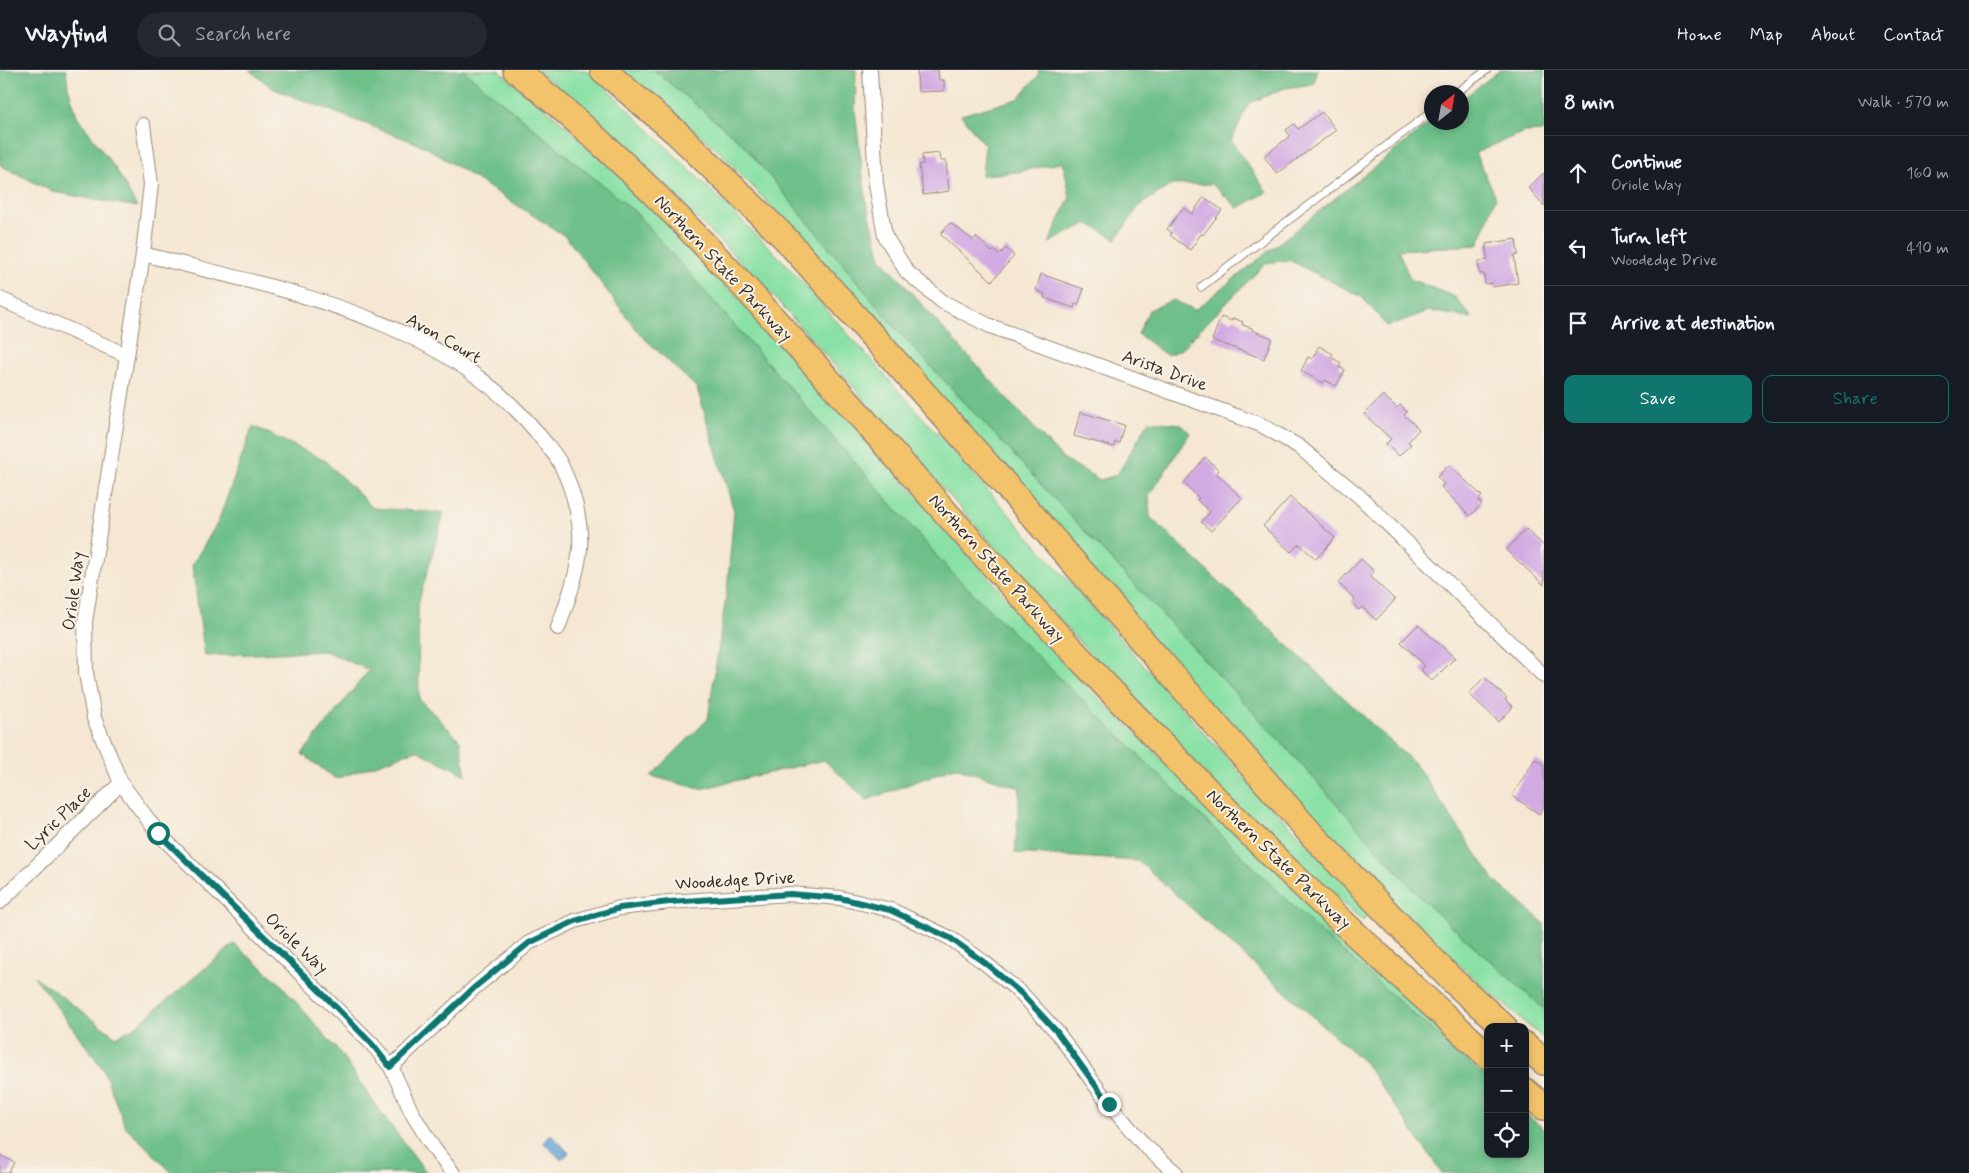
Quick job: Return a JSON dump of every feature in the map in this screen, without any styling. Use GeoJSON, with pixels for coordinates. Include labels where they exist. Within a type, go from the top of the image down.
{"type":"FeatureCollection","features":[{"type":"Feature","properties":{"kind":"highway","name":"Northern State Parkway"},"geometry":{"type":"LineString","coordinates":[[516,70],[541,90],[646,186],[745,288],[992,564],[1131,714],[1281,864],[1484,1052]]}},
{"type":"Feature","properties":{"kind":"highway"},"geometry":{"type":"LineString","coordinates":[[604,70],[677,133],[784,237],[1011,490],[1313,836],[1451,979],[1500,1023]]}},
{"type":"Feature","properties":{"kind":"highway"},"geometry":{"type":"LineString","coordinates":[[1529,1049],[1544,1062]]}},
{"type":"Feature","properties":{"kind":"highway"},"geometry":{"type":"LineString","coordinates":[[1529,1094],[1544,1107]]}},
{"type":"Feature","properties":{"kind":"street","name":"Arista Drive"},"geometry":{"type":"LineString","coordinates":[[870,70],[876,184],[885,236],[907,272],[943,302],[990,326],[1261,425],[1298,446],[1359,496],[1544,676]]}},
{"type":"Feature","properties":{"kind":"street","name":"Oriole Way"},"geometry":{"type":"LineString","coordinates":[[144,125],[151,184],[143,254],[85,622],[86,673],[94,718],[121,783],[158,833],[372,1044],[390,1067],[412,1113],[434,1149],[453,1173]]}},
{"type":"Feature","properties":{"kind":"street","name":"Avon Court"},"geometry":{"type":"LineString","coordinates":[[143,254],[282,289],[353,313],[425,345],[458,363],[496,392],[531,425],[560,463],[576,502],[580,547],[575,578],[558,628]]}},
{"type":"Feature","properties":{"kind":"street"},"geometry":{"type":"LineString","coordinates":[[0,299],[126,355]]}},
{"type":"Feature","properties":{"kind":"street","name":"Lyric Place"},"geometry":{"type":"LineString","coordinates":[[0,902],[121,783]]}},
{"type":"Feature","properties":{"kind":"street","name":"Woodedge Drive"},"geometry":{"type":"LineString","coordinates":[[390,1067],[475,987],[529,943],[575,921],[620,908],[669,902],[790,894],[840,898],[890,910],[950,938],[985,963],[1022,994],[1057,1032],[1109,1104],[1144,1145],[1176,1173]]}},
{"type":"Feature","properties":{"kind":"lane"},"geometry":{"type":"LineString","coordinates":[[1467,85],[1487,70]]}},
{"type":"Feature","properties":{"kind":"lane"},"geometry":{"type":"LineString","coordinates":[[1201,287],[1424,118]]}},
{"type":"Feature","properties":{"kind":"green space"},"geometry":{"type":"Polygon","coordinates":[[[0,70],[66,70],[68,87],[77,116],[117,171],[137,207],[53,192],[0,165],[0,70]]]}},
{"type":"Feature","properties":{"kind":"green space"},"geometry":{"type":"Polygon","coordinates":[[[249,70],[463,70],[635,212],[951,572],[1316,928],[1484,1076],[1484,1158],[1529,1158],[1529,1116],[1544,1129],[1544,1173],[1442,1173],[1365,1063],[1138,861],[1015,853],[1020,788],[955,767],[867,800],[824,760],[700,789],[651,776],[708,719],[727,590],[734,511],[697,388],[640,334],[565,236],[426,147],[274,89],[249,70]]]}},
{"type":"Feature","properties":{"kind":"green space"},"geometry":{"type":"Polygon","coordinates":[[[463,70],[498,70],[564,124],[679,232],[936,517],[1069,669],[1330,922],[1484,1062],[1484,1076],[1316,928],[951,572],[635,212],[463,70]]]}},
{"type":"Feature","properties":{"kind":"green space"},"geometry":{"type":"Polygon","coordinates":[[[536,70],[586,70],[782,260],[1257,792],[1371,908],[1363,921],[1242,812],[1068,630],[760,281],[583,106],[536,70]]]}},
{"type":"Feature","properties":{"kind":"green space"},"geometry":{"type":"Polygon","coordinates":[[[622,70],[654,70],[742,143],[900,333],[1281,742],[1426,903],[1544,1009],[1544,1039],[1529,1026],[1529,1023],[1526,1023],[1466,971],[1391,901],[1208,703],[811,249],[719,151],[622,70]]]}},
{"type":"Feature","properties":{"kind":"green space"},"geometry":{"type":"Polygon","coordinates":[[[654,70],[856,70],[855,111],[866,201],[881,258],[1061,457],[1100,480],[1117,475],[1149,421],[1181,424],[1190,433],[1149,496],[1150,517],[1416,765],[1494,880],[1544,923],[1544,1009],[1426,903],[1281,742],[900,333],[742,143],[654,70]]]}},
{"type":"Feature","properties":{"kind":"green space"},"geometry":{"type":"Polygon","coordinates":[[[1039,70],[1318,70],[1314,84],[1285,88],[1248,104],[1231,141],[1267,192],[1238,208],[1212,184],[1171,185],[1139,206],[1116,239],[1087,223],[1049,243],[1070,197],[1063,162],[1018,172],[982,175],[985,146],[961,115],[1018,99],[1038,76],[1039,70]]]}},
{"type":"Feature","properties":{"kind":"green space"},"geometry":{"type":"Polygon","coordinates":[[[1500,70],[1544,70],[1544,131],[1524,132],[1475,153],[1496,197],[1478,245],[1398,250],[1410,279],[1455,297],[1472,318],[1429,311],[1387,326],[1362,297],[1289,260],[1266,263],[1179,351],[1166,355],[1138,334],[1149,310],[1173,300],[1195,310],[1424,128],[1424,130],[1469,130],[1469,94],[1500,70]]]}},
{"type":"Feature","properties":{"kind":"green space"},"geometry":{"type":"Polygon","coordinates":[[[253,426],[324,460],[373,508],[444,513],[418,604],[419,699],[460,740],[466,775],[417,750],[336,779],[302,754],[369,670],[325,651],[205,656],[192,565],[218,522],[253,426]]]}},
{"type":"Feature","properties":{"kind":"green space"},"geometry":{"type":"Polygon","coordinates":[[[234,944],[279,982],[341,1054],[377,1107],[427,1173],[172,1173],[125,1126],[103,1069],[34,976],[116,1037],[135,1027],[234,944]]]}},
{"type":"Feature","properties":{"kind":"water"},"geometry":{"type":"Polygon","coordinates":[[[551,1134],[569,1153],[561,1160],[543,1142],[551,1134]]]}},
{"type":"Feature","properties":{"kind":"building"},"geometry":{"type":"Polygon","coordinates":[[[917,70],[938,70],[939,80],[944,80],[944,91],[918,92],[917,70]]]}},
{"type":"Feature","properties":{"kind":"building"},"geometry":{"type":"Polygon","coordinates":[[[1322,112],[1336,130],[1277,174],[1264,156],[1290,136],[1286,130],[1294,124],[1298,129],[1322,112]]]}},
{"type":"Feature","properties":{"kind":"building"},"geometry":{"type":"Polygon","coordinates":[[[939,153],[940,161],[946,161],[949,191],[923,195],[919,165],[923,164],[922,155],[939,153]]]}},
{"type":"Feature","properties":{"kind":"building"},"geometry":{"type":"Polygon","coordinates":[[[1544,173],[1544,206],[1528,187],[1544,173]]]}},
{"type":"Feature","properties":{"kind":"building"},"geometry":{"type":"Polygon","coordinates":[[[1204,197],[1222,210],[1190,250],[1170,235],[1172,233],[1167,229],[1183,208],[1192,214],[1204,197]]]}},
{"type":"Feature","properties":{"kind":"building"},"geometry":{"type":"Polygon","coordinates":[[[950,223],[973,240],[976,237],[992,252],[994,250],[999,255],[1006,248],[1014,256],[992,281],[940,234],[950,223]]]}},
{"type":"Feature","properties":{"kind":"building"},"geometry":{"type":"Polygon","coordinates":[[[1516,239],[1518,255],[1514,256],[1518,283],[1492,287],[1492,283],[1485,284],[1484,274],[1480,274],[1478,262],[1487,260],[1486,244],[1516,239]]]}},
{"type":"Feature","properties":{"kind":"building"},"geometry":{"type":"Polygon","coordinates":[[[1041,274],[1084,289],[1078,305],[1075,304],[1074,308],[1044,298],[1045,294],[1036,290],[1041,274]]]}},
{"type":"Feature","properties":{"kind":"building"},"geometry":{"type":"Polygon","coordinates":[[[1221,317],[1232,321],[1233,318],[1243,322],[1242,325],[1272,338],[1264,359],[1212,340],[1221,317]]]}},
{"type":"Feature","properties":{"kind":"building"},"geometry":{"type":"Polygon","coordinates":[[[1319,346],[1333,354],[1331,357],[1341,363],[1339,367],[1345,370],[1336,386],[1325,380],[1323,383],[1301,371],[1308,357],[1312,359],[1319,346]]]}},
{"type":"Feature","properties":{"kind":"building"},"geometry":{"type":"Polygon","coordinates":[[[1383,395],[1397,408],[1400,405],[1407,412],[1404,415],[1419,429],[1408,442],[1411,444],[1399,456],[1386,444],[1391,439],[1364,414],[1383,395]]]}},
{"type":"Feature","properties":{"kind":"building"},"geometry":{"type":"Polygon","coordinates":[[[1080,412],[1124,425],[1119,443],[1115,442],[1114,447],[1074,436],[1080,412]]]}},
{"type":"Feature","properties":{"kind":"building"},"geometry":{"type":"Polygon","coordinates":[[[1205,457],[1219,470],[1216,473],[1242,498],[1211,531],[1201,522],[1210,512],[1197,500],[1199,498],[1184,483],[1205,457]]]}},
{"type":"Feature","properties":{"kind":"building"},"geometry":{"type":"Polygon","coordinates":[[[1449,465],[1482,496],[1478,501],[1482,504],[1470,516],[1441,487],[1444,484],[1437,477],[1449,465]]]}},
{"type":"Feature","properties":{"kind":"building"},"geometry":{"type":"Polygon","coordinates":[[[1290,497],[1335,538],[1316,559],[1299,544],[1291,552],[1263,526],[1290,497]]]}},
{"type":"Feature","properties":{"kind":"building"},"geometry":{"type":"Polygon","coordinates":[[[1526,529],[1544,546],[1544,585],[1506,550],[1526,529]]]}},
{"type":"Feature","properties":{"kind":"building"},"geometry":{"type":"Polygon","coordinates":[[[1361,559],[1374,571],[1370,576],[1395,600],[1376,620],[1362,607],[1359,610],[1352,603],[1355,599],[1338,583],[1361,559]]]}},
{"type":"Feature","properties":{"kind":"building"},"geometry":{"type":"Polygon","coordinates":[[[1418,625],[1455,658],[1432,681],[1421,670],[1425,666],[1401,642],[1418,625]]]}},
{"type":"Feature","properties":{"kind":"building"},"geometry":{"type":"Polygon","coordinates":[[[1484,677],[1507,698],[1505,700],[1513,707],[1499,722],[1469,694],[1484,677]]]}},
{"type":"Feature","properties":{"kind":"building"},"geometry":{"type":"Polygon","coordinates":[[[1535,759],[1544,765],[1544,806],[1539,814],[1512,796],[1535,759]]]}},
{"type":"Feature","properties":{"kind":"building"},"geometry":{"type":"Polygon","coordinates":[[[0,1155],[14,1162],[9,1173],[0,1173],[0,1155]]]}},
{"type":"Feature","properties":{"kind":"route"},"geometry":{"type":"LineString","coordinates":[[158,833],[321,992],[372,1044],[390,1067],[475,987],[529,943],[575,921],[620,908],[669,902],[790,894],[840,898],[890,910],[950,938],[985,963],[1022,994],[1057,1032],[1109,1104]]}}]}
